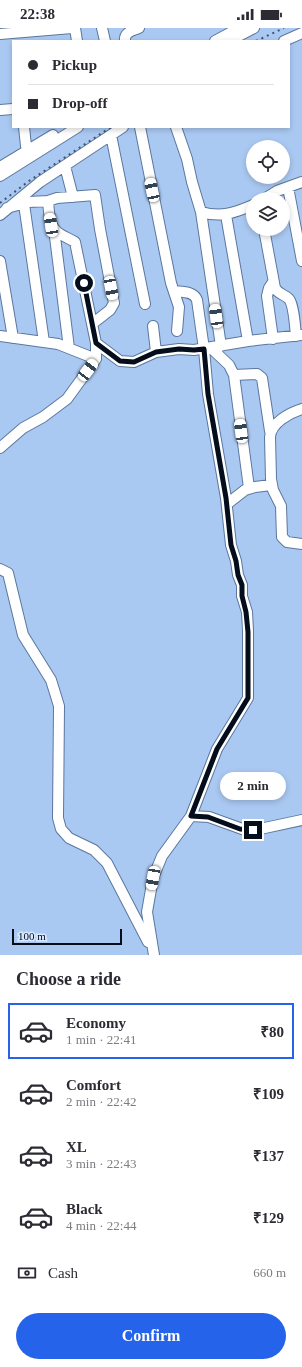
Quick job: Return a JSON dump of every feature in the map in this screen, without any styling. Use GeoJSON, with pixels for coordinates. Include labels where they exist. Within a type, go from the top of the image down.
{"type":"FeatureCollection","features":[{"type":"Feature","properties":{"kind":"street"},"geometry":{"type":"LineString","coordinates":[[0,34],[72,28]]}},
{"type":"Feature","properties":{"kind":"street"},"geometry":{"type":"LineString","coordinates":[[75,28],[77,40]]}},
{"type":"Feature","properties":{"kind":"street"},"geometry":{"type":"LineString","coordinates":[[102,28],[105,40]]}},
{"type":"Feature","properties":{"kind":"street"},"geometry":{"type":"LineString","coordinates":[[125,40],[128,32],[139,28]]}},
{"type":"Feature","properties":{"kind":"street"},"geometry":{"type":"LineString","coordinates":[[225,35],[239,28]]}},
{"type":"Feature","properties":{"kind":"street"},"geometry":{"type":"LineString","coordinates":[[225,35],[254,28]]}},
{"type":"Feature","properties":{"kind":"street"},"geometry":{"type":"LineString","coordinates":[[286,40],[302,32]]}},
{"type":"Feature","properties":{"kind":"street"},"geometry":{"type":"LineString","coordinates":[[0,110],[12,109]]}},
{"type":"Feature","properties":{"kind":"street"},"geometry":{"type":"LineString","coordinates":[[24,128],[26,146]]}},
{"type":"Feature","properties":{"kind":"street"},"geometry":{"type":"LineString","coordinates":[[0,167],[64,128]]}},
{"type":"Feature","properties":{"kind":"street"},"geometry":{"type":"LineString","coordinates":[[0,176],[76,128]]}},
{"type":"Feature","properties":{"kind":"street"},"geometry":{"type":"LineString","coordinates":[[4,211],[40,182],[122,128]]}},
{"type":"Feature","properties":{"kind":"street"},"geometry":{"type":"LineString","coordinates":[[140,128],[171,283],[179,307],[177,331]]}},
{"type":"Feature","properties":{"kind":"street"},"geometry":{"type":"LineString","coordinates":[[153,952],[147,912],[153,878],[162,856],[191,816],[217,749],[248,698],[248,632],[246,612],[242,596],[242,585],[238,575],[236,561],[231,545],[227,504],[208,394],[212,348],[201,212],[187,159],[176,128]]}},
{"type":"Feature","properties":{"kind":"street"},"geometry":{"type":"LineString","coordinates":[[111,135],[145,304]]}},
{"type":"Feature","properties":{"kind":"street"},"geometry":{"type":"LineString","coordinates":[[65,166],[73,197]]}},
{"type":"Feature","properties":{"kind":"street"},"geometry":{"type":"LineString","coordinates":[[275,192],[302,182]]}},
{"type":"Feature","properties":{"kind":"street"},"geometry":{"type":"LineString","coordinates":[[288,188],[302,261]]}},
{"type":"Feature","properties":{"kind":"street"},"geometry":{"type":"LineString","coordinates":[[4,211],[29,202],[95,195],[114,303],[110,310],[92,324]]}},
{"type":"Feature","properties":{"kind":"street"},"geometry":{"type":"LineString","coordinates":[[0,448],[23,428],[43,417],[67,399],[96,360],[96,343],[75,242],[59,234],[51,225],[48,201]]}},
{"type":"Feature","properties":{"kind":"street"},"geometry":{"type":"LineString","coordinates":[[24,204],[44,342]]}},
{"type":"Feature","properties":{"kind":"street"},"geometry":{"type":"LineString","coordinates":[[201,212],[212,215],[226,215],[246,208]]}},
{"type":"Feature","properties":{"kind":"street"},"geometry":{"type":"LineString","coordinates":[[226,215],[248,341]]}},
{"type":"Feature","properties":{"kind":"street"},"geometry":{"type":"LineString","coordinates":[[54,229],[69,348]]}},
{"type":"Feature","properties":{"kind":"street"},"geometry":{"type":"LineString","coordinates":[[96,343],[120,361],[134,362],[156,352],[179,349],[194,350],[212,348],[248,341],[299,336],[292,303],[286,296],[277,292],[273,282],[265,236]]}},
{"type":"Feature","properties":{"kind":"street"},"geometry":{"type":"LineString","coordinates":[[0,260],[13,338]]}},
{"type":"Feature","properties":{"kind":"street"},"geometry":{"type":"LineString","coordinates":[[273,282],[269,288],[267,296],[273,339]]}},
{"type":"Feature","properties":{"kind":"street"},"geometry":{"type":"LineString","coordinates":[[174,291],[192,293],[196,296],[212,348],[229,365],[234,375],[249,488]]}},
{"type":"Feature","properties":{"kind":"street"},"geometry":{"type":"LineString","coordinates":[[153,326],[156,352]]}},
{"type":"Feature","properties":{"kind":"street"},"geometry":{"type":"LineString","coordinates":[[0,336],[58,344],[96,360]]}},
{"type":"Feature","properties":{"kind":"street"},"geometry":{"type":"LineString","coordinates":[[234,375],[257,374],[262,378],[270,431],[271,485],[281,506],[282,537],[287,542],[302,544]]}},
{"type":"Feature","properties":{"kind":"street"},"geometry":{"type":"LineString","coordinates":[[270,431],[276,422],[302,409]]}},
{"type":"Feature","properties":{"kind":"street"},"geometry":{"type":"LineString","coordinates":[[227,504],[249,488],[271,485]]}},
{"type":"Feature","properties":{"kind":"street"},"geometry":{"type":"LineString","coordinates":[[0,569],[8,573],[23,635],[51,680],[59,706],[58,818],[61,829],[69,838],[94,850],[106,863],[153,952]]}},
{"type":"Feature","properties":{"kind":"street"},"geometry":{"type":"LineString","coordinates":[[191,816],[208,817],[245,830],[260,829],[302,820]]}},
{"type":"Feature","properties":{"kind":"railway"},"geometry":{"type":"LineString","coordinates":[[258,40],[284,28]]}},
{"type":"Feature","properties":{"kind":"railway"},"geometry":{"type":"LineString","coordinates":[[0,203],[29,181],[109,128]]}},
{"type":"Feature","properties":{"kind":"route"},"geometry":{"type":"LineString","coordinates":[[84,283],[96,343],[111,356],[120,361],[134,362],[156,352],[166,352],[179,349],[204,349],[208,394],[226,498],[231,545],[236,561],[238,575],[242,585],[242,596],[246,612],[248,632],[248,698],[217,749],[191,816],[204,816],[240,829],[253,830]]}}]}
